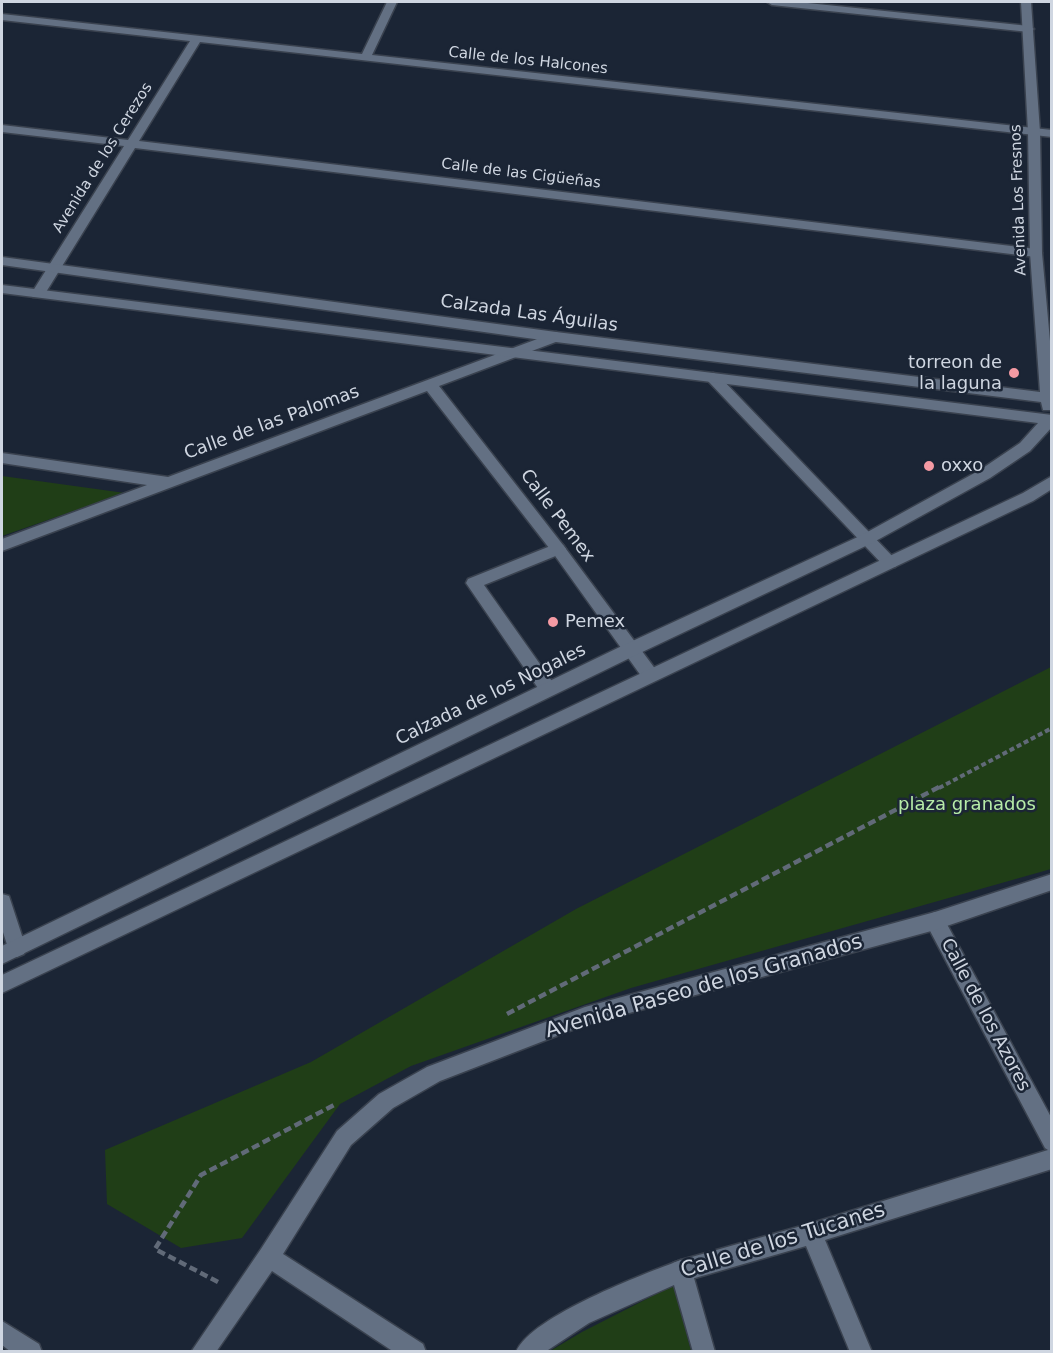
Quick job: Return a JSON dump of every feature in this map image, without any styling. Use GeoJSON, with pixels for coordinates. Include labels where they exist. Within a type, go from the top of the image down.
{"type":"FeatureCollection","features":[{"type":"Feature","properties":{"kind":"street"},"geometry":{"type":"LineString","coordinates":[[365,58],[392,2]]}},
{"type":"Feature","properties":{"kind":"street"},"geometry":{"type":"LineString","coordinates":[[772,2],[1029,29]]}},
{"type":"Feature","properties":{"kind":"street","name":"Avenida Los Fresnos"},"geometry":{"type":"LineString","coordinates":[[1026,2],[1034,132],[1036,253],[1051,421]]}},
{"type":"Feature","properties":{"kind":"street","name":"Calle de los Halcones"},"geometry":{"type":"LineString","coordinates":[[2,17],[1052,134]]}},
{"type":"Feature","properties":{"kind":"street","name":"Avenida de los Cerezos"},"geometry":{"type":"LineString","coordinates":[[38,294],[197,39]]}},
{"type":"Feature","properties":{"kind":"street","name":"Calle de las Cigüeñas"},"geometry":{"type":"LineString","coordinates":[[2,128],[1036,253]]}},
{"type":"Feature","properties":{"kind":"street","name":"Calzada Las Águilas"},"geometry":{"type":"LineString","coordinates":[[2,261],[556,337],[1049,398]]}},
{"type":"Feature","properties":{"kind":"street"},"geometry":{"type":"LineString","coordinates":[[2,289],[1051,421]]}},
{"type":"Feature","properties":{"kind":"street","name":"Calle de las Palomas"},"geometry":{"type":"LineString","coordinates":[[2,545],[556,337]]}},
{"type":"Feature","properties":{"kind":"street"},"geometry":{"type":"LineString","coordinates":[[713,378],[890,562]]}},
{"type":"Feature","properties":{"kind":"street","name":"Calle Pemex"},"geometry":{"type":"LineString","coordinates":[[430,384],[558,549],[650,675]]}},
{"type":"Feature","properties":{"kind":"street","name":"Calzada de los Nogales"},"geometry":{"type":"LineString","coordinates":[[9,952],[548,689],[867,538],[985,474],[1025,447],[1051,421]]}},
{"type":"Feature","properties":{"kind":"street"},"geometry":{"type":"LineString","coordinates":[[2,458],[168,483]]}},
{"type":"Feature","properties":{"kind":"street"},"geometry":{"type":"LineString","coordinates":[[2,984],[1028,496],[1052,481]]}},
{"type":"Feature","properties":{"kind":"street"},"geometry":{"type":"LineString","coordinates":[[548,689],[474,583],[558,549]]}},
{"type":"Feature","properties":{"kind":"street"},"geometry":{"type":"LineString","coordinates":[[319,801],[335,826]]}},
{"type":"Feature","properties":{"kind":"street","name":"Avenida Paseo de los Granados"},"geometry":{"type":"LineString","coordinates":[[202,1352],[269,1257],[344,1138],[386,1101],[434,1074],[585,1016],[935,921],[1052,882]]}},
{"type":"Feature","properties":{"kind":"street"},"geometry":{"type":"LineString","coordinates":[[2,902],[9,952]]}},
{"type":"Feature","properties":{"kind":"street","name":"Calle de los Azores"},"geometry":{"type":"LineString","coordinates":[[935,921],[1052,1141]]}},
{"type":"Feature","properties":{"kind":"street","name":"Calle de los Tucanes"},"geometry":{"type":"LineString","coordinates":[[527,1352],[542,1339],[610,1298],[681,1271],[1052,1159]]}},
{"type":"Feature","properties":{"kind":"street"},"geometry":{"type":"LineString","coordinates":[[812,1233],[861,1352]]}},
{"type":"Feature","properties":{"kind":"street"},"geometry":{"type":"LineString","coordinates":[[269,1257],[415,1352]]}},
{"type":"Feature","properties":{"kind":"street"},"geometry":{"type":"LineString","coordinates":[[681,1271],[704,1352]]}},
{"type":"Feature","properties":{"kind":"street"},"geometry":{"type":"LineString","coordinates":[[2,1332],[31,1352]]}},
{"type":"Feature","properties":{"kind":"green space"},"geometry":{"type":"Polygon","coordinates":[[[2,476],[125,493],[2,536],[2,476]]]}},
{"type":"Feature","properties":{"kind":"green space","name":"plaza granados"},"geometry":{"type":"Polygon","coordinates":[[[1051,667],[1051,869],[631,988],[411,1066],[340,1104],[242,1238],[181,1248],[107,1204],[105,1150],[311,1062],[576,909],[1051,667]]]}},
{"type":"Feature","properties":{"kind":"green space"},"geometry":{"type":"Polygon","coordinates":[[[674,1285],[691,1351],[550,1351],[582,1332],[674,1285]]]}},
{"type":"Feature","properties":{"kind":"place","name":"torreon de la laguna"},"geometry":{"type":"Point","coordinates":[1014,373]}},
{"type":"Feature","properties":{"kind":"place","name":"oxxo"},"geometry":{"type":"Point","coordinates":[929,466]}},
{"type":"Feature","properties":{"kind":"place","name":"Pemex"},"geometry":{"type":"Point","coordinates":[553,622]}}]}
